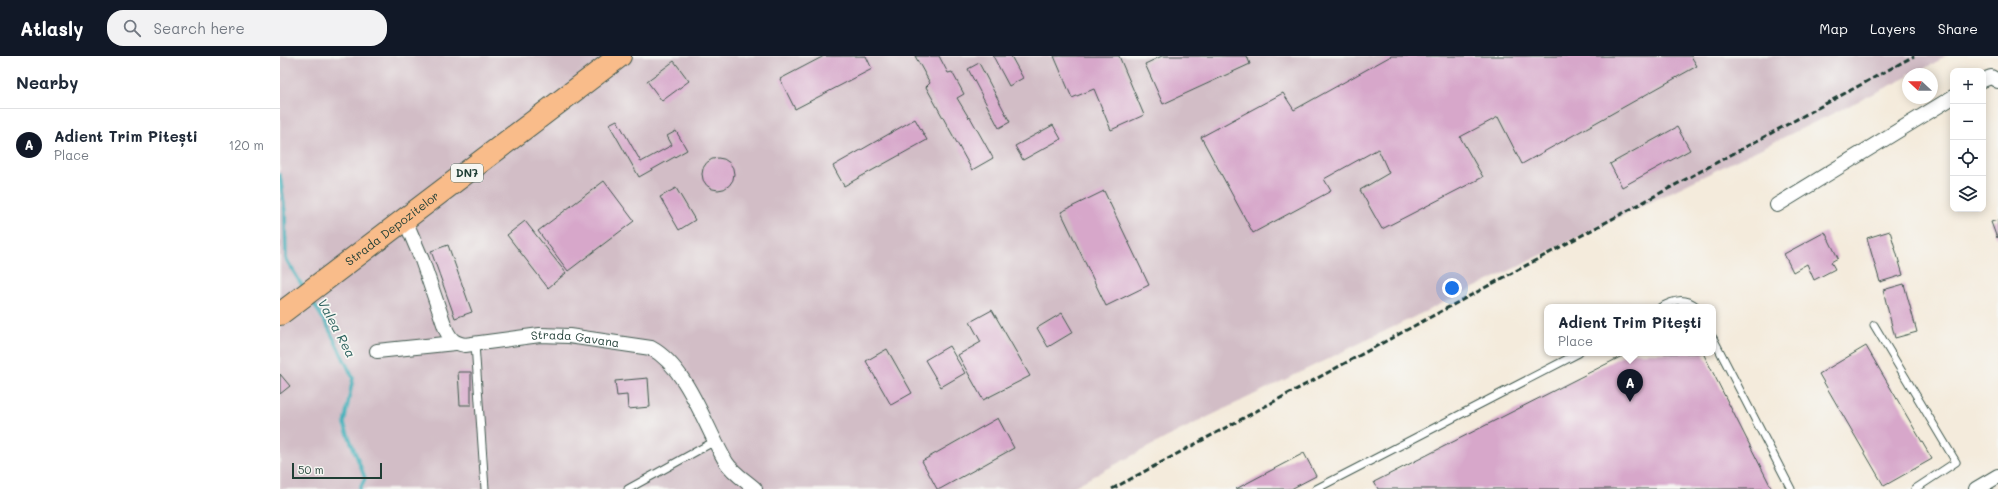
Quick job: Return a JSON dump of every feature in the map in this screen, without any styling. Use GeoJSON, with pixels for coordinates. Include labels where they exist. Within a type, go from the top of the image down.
{"type":"FeatureCollection","features":[{"type":"Feature","properties":{"kind":"main road","name":"Strada Depozitelor"},"geometry":{"type":"LineString","coordinates":[[280,314],[620,56]]}},
{"type":"Feature","properties":{"kind":"street"},"geometry":{"type":"LineString","coordinates":[[1986,79],[1991,77],[1998,81]]}},
{"type":"Feature","properties":{"kind":"street"},"geometry":{"type":"LineString","coordinates":[[1778,205],[1875,143],[1950,99]]}},
{"type":"Feature","properties":{"kind":"street"},"geometry":{"type":"LineString","coordinates":[[405,220],[422,260],[446,330],[455,343]]}},
{"type":"Feature","properties":{"kind":"street","name":"Strada Gavana"},"geometry":{"type":"LineString","coordinates":[[377,351],[455,343],[465,345],[540,335],[569,336],[651,348],[670,362],[687,389],[726,463],[754,489]]}},
{"type":"Feature","properties":{"kind":"street"},"geometry":{"type":"LineString","coordinates":[[1976,489],[1998,476]]}},
{"type":"Feature","properties":{"kind":"lane"},"geometry":{"type":"LineString","coordinates":[[1666,304],[1672,301],[1683,300],[1691,304]]}},
{"type":"Feature","properties":{"kind":"lane"},"geometry":{"type":"LineString","coordinates":[[1874,325],[1956,462],[1915,489]]}},
{"type":"Feature","properties":{"kind":"lane"},"geometry":{"type":"LineString","coordinates":[[475,344],[485,489]]}},
{"type":"Feature","properties":{"kind":"lane"},"geometry":{"type":"LineString","coordinates":[[1716,344],[1791,489]]}},
{"type":"Feature","properties":{"kind":"lane"},"geometry":{"type":"LineString","coordinates":[[1316,489],[1573,356]]}},
{"type":"Feature","properties":{"kind":"lane"},"geometry":{"type":"LineString","coordinates":[[628,489],[715,441]]}},
{"type":"Feature","properties":{"kind":"shaded area"},"geometry":{"type":"Polygon","coordinates":[[[280,56],[1947,56],[1925,68],[1902,68],[1902,80],[1179,431],[1069,489],[280,489],[280,56]]]}},
{"type":"Feature","properties":{"kind":"building"},"geometry":{"type":"Polygon","coordinates":[[[824,56],[866,56],[872,69],[795,109],[780,79],[824,56]]]}},
{"type":"Feature","properties":{"kind":"building"},"geometry":{"type":"Polygon","coordinates":[[[915,56],[939,56],[948,73],[952,72],[964,94],[957,98],[969,118],[970,117],[993,158],[972,170],[926,87],[930,83],[915,56]]]}},
{"type":"Feature","properties":{"kind":"building"},"geometry":{"type":"Polygon","coordinates":[[[993,56],[1011,56],[1023,78],[1009,86],[993,56]]]}},
{"type":"Feature","properties":{"kind":"building"},"geometry":{"type":"Polygon","coordinates":[[[1054,56],[1119,56],[1144,115],[1111,130],[1094,89],[1072,98],[1054,56]]]}},
{"type":"Feature","properties":{"kind":"building"},"geometry":{"type":"Polygon","coordinates":[[[1162,56],[1247,56],[1250,64],[1163,104],[1145,64],[1162,56]]]}},
{"type":"Feature","properties":{"kind":"building"},"geometry":{"type":"Polygon","coordinates":[[[1391,56],[1691,56],[1697,66],[1522,164],[1498,117],[1460,137],[1483,177],[1382,229],[1360,190],[1389,173],[1378,149],[1324,179],[1331,191],[1253,233],[1201,137],[1283,93],[1294,110],[1391,56]]]}},
{"type":"Feature","properties":{"kind":"building"},"geometry":{"type":"Polygon","coordinates":[[[674,61],[689,81],[662,101],[647,81],[674,61]]]}},
{"type":"Feature","properties":{"kind":"building"},"geometry":{"type":"Polygon","coordinates":[[[979,63],[1010,122],[999,128],[968,69],[979,63]]]}},
{"type":"Feature","properties":{"kind":"building"},"geometry":{"type":"Polygon","coordinates":[[[915,119],[927,140],[844,186],[833,166],[915,119]]]}},
{"type":"Feature","properties":{"kind":"building"},"geometry":{"type":"Polygon","coordinates":[[[617,120],[641,162],[672,145],[667,136],[676,131],[687,150],[639,177],[609,124],[617,120]]]}},
{"type":"Feature","properties":{"kind":"building"},"geometry":{"type":"Polygon","coordinates":[[[1053,125],[1061,139],[1023,160],[1015,146],[1053,125]]]}},
{"type":"Feature","properties":{"kind":"building"},"geometry":{"type":"Polygon","coordinates":[[[1677,127],[1690,150],[1622,187],[1610,164],[1677,127]]]}},
{"type":"Feature","properties":{"kind":"building"},"geometry":{"type":"Polygon","coordinates":[[[715,158],[721,158],[730,162],[734,174],[730,186],[721,190],[715,190],[706,186],[702,177],[702,171],[706,162],[715,158]]]}},
{"type":"Feature","properties":{"kind":"building"},"geometry":{"type":"Polygon","coordinates":[[[604,181],[634,221],[568,271],[538,231],[604,181]]]}},
{"type":"Feature","properties":{"kind":"building"},"geometry":{"type":"Polygon","coordinates":[[[676,188],[695,220],[679,230],[660,197],[676,188]]]}},
{"type":"Feature","properties":{"kind":"building"},"geometry":{"type":"Polygon","coordinates":[[[1104,191],[1149,285],[1106,306],[1061,212],[1104,191]]]}},
{"type":"Feature","properties":{"kind":"building"},"geometry":{"type":"Polygon","coordinates":[[[1998,220],[1998,237],[1997,238],[1991,222],[1998,220]]]}},
{"type":"Feature","properties":{"kind":"building"},"geometry":{"type":"Polygon","coordinates":[[[525,221],[566,273],[548,288],[507,235],[525,221]]]}},
{"type":"Feature","properties":{"kind":"building"},"geometry":{"type":"Polygon","coordinates":[[[1890,231],[1903,275],[1880,282],[1867,238],[1890,231]]]}},
{"type":"Feature","properties":{"kind":"building"},"geometry":{"type":"Polygon","coordinates":[[[1825,232],[1838,258],[1831,262],[1835,269],[1814,280],[1807,264],[1793,272],[1784,254],[1825,232]]]}},
{"type":"Feature","properties":{"kind":"building"},"geometry":{"type":"Polygon","coordinates":[[[448,245],[472,312],[455,318],[431,251],[448,245]]]}},
{"type":"Feature","properties":{"kind":"building"},"geometry":{"type":"Polygon","coordinates":[[[1904,284],[1917,332],[1895,338],[1883,290],[1904,284]]]}},
{"type":"Feature","properties":{"kind":"building"},"geometry":{"type":"Polygon","coordinates":[[[992,310],[1030,376],[983,400],[958,355],[981,342],[970,322],[992,310]]]}},
{"type":"Feature","properties":{"kind":"building"},"geometry":{"type":"Polygon","coordinates":[[[1062,313],[1073,332],[1048,347],[1037,328],[1062,313]]]}},
{"type":"Feature","properties":{"kind":"building"},"geometry":{"type":"Polygon","coordinates":[[[949,346],[965,373],[941,387],[925,360],[949,346]]]}},
{"type":"Feature","properties":{"kind":"building"},"geometry":{"type":"Polygon","coordinates":[[[1866,346],[1932,459],[1884,486],[1819,374],[1866,346]]]}},
{"type":"Feature","properties":{"kind":"building"},"geometry":{"type":"Polygon","coordinates":[[[887,349],[912,393],[891,405],[866,361],[887,349]]]}},
{"type":"Feature","properties":{"kind":"building"},"geometry":{"type":"Polygon","coordinates":[[[1622,356],[1705,356],[1772,489],[1378,489],[1374,482],[1622,356]]]}},
{"type":"Feature","properties":{"kind":"building"},"geometry":{"type":"Polygon","coordinates":[[[458,372],[471,372],[471,405],[460,405],[458,372]]]}},
{"type":"Feature","properties":{"kind":"building"},"geometry":{"type":"Polygon","coordinates":[[[280,374],[290,386],[280,394],[280,374]]]}},
{"type":"Feature","properties":{"kind":"building"},"geometry":{"type":"Polygon","coordinates":[[[648,378],[650,407],[628,409],[627,395],[617,396],[615,381],[648,378]]]}},
{"type":"Feature","properties":{"kind":"building"},"geometry":{"type":"Polygon","coordinates":[[[998,418],[1014,448],[940,489],[937,489],[922,461],[998,418]]]}},
{"type":"Feature","properties":{"kind":"building"},"geometry":{"type":"Polygon","coordinates":[[[1304,453],[1316,476],[1291,489],[1236,489],[1304,453]]]}},
{"type":"Feature","properties":{"kind":"waterway","name":"Valea Rea"},"geometry":{"type":"LineString","coordinates":[[280,175],[285,212],[286,259],[303,287]]}},
{"type":"Feature","properties":{"kind":"waterway","name":"Valea Rea"},"geometry":{"type":"LineString","coordinates":[[311,299],[328,327],[353,378],[344,424],[365,478],[360,489]]}},
{"type":"Feature","properties":{"kind":"railway"},"geometry":{"type":"LineString","coordinates":[[1112,489],[1914,56]]}},
{"type":"Feature","properties":{"kind":"place","name":"Adient Trim Pitești"},"geometry":{"type":"Point","coordinates":[1630,402]}}]}
